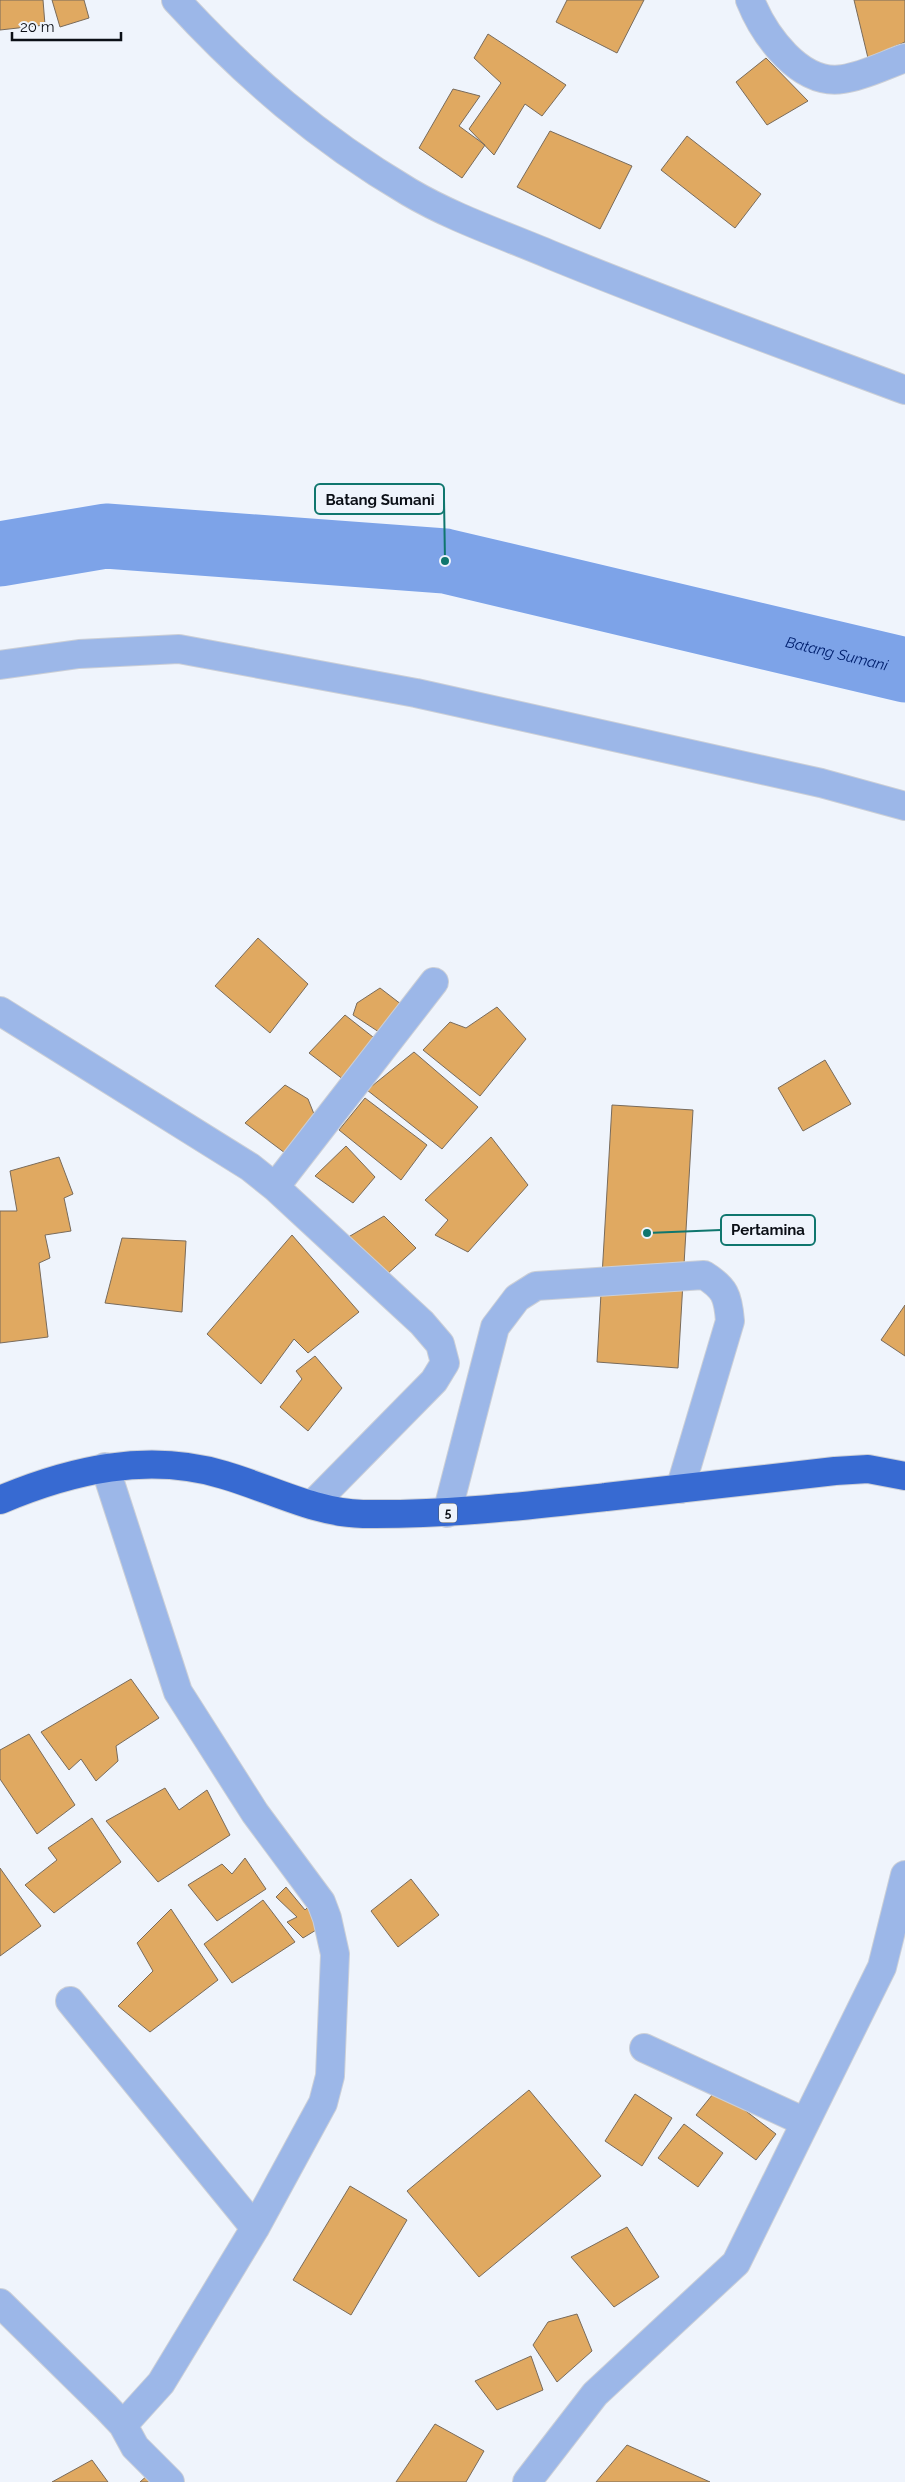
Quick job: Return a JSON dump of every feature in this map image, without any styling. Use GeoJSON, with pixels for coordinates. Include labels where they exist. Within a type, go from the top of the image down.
{"type":"FeatureCollection","features":[{"type":"Feature","properties":{"kind":"highway","name":"5"},"geometry":{"type":"LineString","coordinates":[[0,1500],[41,1483],[105,1467],[164,1463],[222,1474],[312,1505],[360,1514],[447,1513],[843,1470],[868,1469],[905,1476]]}},
{"type":"Feature","properties":{"kind":"street"},"geometry":{"type":"LineString","coordinates":[[176,0],[221,49],[277,100],[329,141],[410,192],[446,211],[626,286],[905,390]]}},
{"type":"Feature","properties":{"kind":"street"},"geometry":{"type":"LineString","coordinates":[[750,0],[772,39],[804,70],[821,79],[843,79],[905,58]]}},
{"type":"Feature","properties":{"kind":"street"},"geometry":{"type":"LineString","coordinates":[[0,665],[79,654],[179,649],[416,693],[821,783],[905,806]]}},
{"type":"Feature","properties":{"kind":"street"},"geometry":{"type":"LineString","coordinates":[[275,1187],[434,982]]}},
{"type":"Feature","properties":{"kind":"street"},"geometry":{"type":"LineString","coordinates":[[0,1011],[250,1167],[275,1187],[422,1323],[440,1344],[446,1363],[434,1381],[312,1505]]}},
{"type":"Feature","properties":{"kind":"street"},"geometry":{"type":"LineString","coordinates":[[447,1513],[495,1327],[518,1298],[536,1286],[704,1275],[719,1284],[728,1300],[730,1321],[680,1489]]}},
{"type":"Feature","properties":{"kind":"street"},"geometry":{"type":"LineString","coordinates":[[105,1467],[178,1692],[255,1813],[321,1902],[331,1933],[335,1970],[328,2088],[313,2122],[255,2228],[160,2383],[123,2425]]}},
{"type":"Feature","properties":{"kind":"street"},"geometry":{"type":"LineString","coordinates":[[526,2482],[595,2394],[736,2264],[882,1967],[905,1875]]}},
{"type":"Feature","properties":{"kind":"street"},"geometry":{"type":"LineString","coordinates":[[70,2001],[255,2228]]}},
{"type":"Feature","properties":{"kind":"street"},"geometry":{"type":"LineString","coordinates":[[644,2048],[805,2122]]}},
{"type":"Feature","properties":{"kind":"street"},"geometry":{"type":"LineString","coordinates":[[0,2303],[123,2425],[135,2447],[170,2482]]}},
{"type":"Feature","properties":{"kind":"building"},"geometry":{"type":"Polygon","coordinates":[[[0,0],[43,0],[45,25],[0,30],[0,0]]]}},
{"type":"Feature","properties":{"kind":"building"},"geometry":{"type":"Polygon","coordinates":[[[52,0],[84,0],[89,18],[60,27],[52,0]]]}},
{"type":"Feature","properties":{"kind":"building"},"geometry":{"type":"Polygon","coordinates":[[[567,0],[644,0],[617,53],[556,22],[567,0]]]}},
{"type":"Feature","properties":{"kind":"building"},"geometry":{"type":"Polygon","coordinates":[[[854,0],[905,0],[905,42],[868,58],[854,0]]]}},
{"type":"Feature","properties":{"kind":"building"},"geometry":{"type":"Polygon","coordinates":[[[488,34],[566,85],[542,116],[525,104],[494,155],[469,129],[501,83],[474,58],[488,34]]]}},
{"type":"Feature","properties":{"kind":"building"},"geometry":{"type":"Polygon","coordinates":[[[766,58],[808,101],[767,125],[736,82],[766,58]]]}},
{"type":"Feature","properties":{"kind":"building"},"geometry":{"type":"Polygon","coordinates":[[[453,89],[480,96],[459,126],[485,145],[462,178],[419,148],[453,89]]]}},
{"type":"Feature","properties":{"kind":"building"},"geometry":{"type":"Polygon","coordinates":[[[550,131],[632,166],[600,229],[517,187],[550,131]]]}},
{"type":"Feature","properties":{"kind":"building"},"geometry":{"type":"Polygon","coordinates":[[[687,136],[761,194],[735,228],[661,170],[687,136]]]}},
{"type":"Feature","properties":{"kind":"building"},"geometry":{"type":"Polygon","coordinates":[[[258,938],[308,984],[270,1033],[215,986],[258,938]]]}},
{"type":"Feature","properties":{"kind":"building"},"geometry":{"type":"Polygon","coordinates":[[[380,988],[406,1008],[382,1034],[353,1015],[357,1003],[380,988]]]}},
{"type":"Feature","properties":{"kind":"building"},"geometry":{"type":"Polygon","coordinates":[[[497,1007],[526,1039],[480,1096],[423,1050],[450,1022],[466,1028],[497,1007]]]}},
{"type":"Feature","properties":{"kind":"building"},"geometry":{"type":"Polygon","coordinates":[[[345,1015],[378,1041],[348,1083],[309,1053],[345,1015]]]}},
{"type":"Feature","properties":{"kind":"building"},"geometry":{"type":"Polygon","coordinates":[[[414,1052],[478,1107],[442,1149],[367,1090],[414,1052]]]}},
{"type":"Feature","properties":{"kind":"building"},"geometry":{"type":"Polygon","coordinates":[[[825,1060],[851,1104],[803,1131],[778,1088],[825,1060]]]}},
{"type":"Feature","properties":{"kind":"building"},"geometry":{"type":"Polygon","coordinates":[[[285,1085],[308,1099],[316,1119],[289,1156],[245,1123],[285,1085]]]}},
{"type":"Feature","properties":{"kind":"building"},"geometry":{"type":"Polygon","coordinates":[[[365,1098],[427,1145],[401,1180],[339,1130],[365,1098]]]}},
{"type":"Feature","properties":{"kind":"building"},"geometry":{"type":"Polygon","coordinates":[[[612,1105],[693,1110],[678,1368],[597,1362],[612,1105]]]}},
{"type":"Feature","properties":{"kind":"building"},"geometry":{"type":"Polygon","coordinates":[[[491,1137],[528,1185],[468,1252],[435,1235],[448,1220],[425,1200],[491,1137]]]}},
{"type":"Feature","properties":{"kind":"building"},"geometry":{"type":"Polygon","coordinates":[[[346,1146],[375,1177],[353,1203],[315,1176],[346,1146]]]}},
{"type":"Feature","properties":{"kind":"building"},"geometry":{"type":"Polygon","coordinates":[[[59,1157],[73,1194],[64,1198],[71,1231],[45,1235],[50,1258],[39,1263],[48,1337],[0,1343],[0,1211],[17,1211],[10,1171],[59,1157]]]}},
{"type":"Feature","properties":{"kind":"building"},"geometry":{"type":"Polygon","coordinates":[[[384,1216],[416,1248],[385,1276],[345,1239],[384,1216]]]}},
{"type":"Feature","properties":{"kind":"building"},"geometry":{"type":"Polygon","coordinates":[[[292,1235],[359,1312],[308,1353],[294,1339],[261,1384],[207,1334],[292,1235]]]}},
{"type":"Feature","properties":{"kind":"building"},"geometry":{"type":"Polygon","coordinates":[[[122,1238],[186,1241],[182,1312],[105,1303],[122,1238]]]}},
{"type":"Feature","properties":{"kind":"building"},"geometry":{"type":"Polygon","coordinates":[[[905,1305],[905,1356],[881,1340],[905,1305]]]}},
{"type":"Feature","properties":{"kind":"building"},"geometry":{"type":"Polygon","coordinates":[[[315,1356],[342,1388],[308,1431],[280,1407],[302,1379],[296,1371],[315,1356]]]}},
{"type":"Feature","properties":{"kind":"building"},"geometry":{"type":"Polygon","coordinates":[[[131,1679],[159,1718],[116,1746],[118,1761],[96,1781],[81,1759],[69,1770],[41,1732],[131,1679]]]}},
{"type":"Feature","properties":{"kind":"building"},"geometry":{"type":"Polygon","coordinates":[[[29,1734],[75,1805],[37,1834],[0,1779],[0,1750],[29,1734]]]}},
{"type":"Feature","properties":{"kind":"building"},"geometry":{"type":"Polygon","coordinates":[[[165,1788],[179,1810],[207,1790],[230,1835],[158,1882],[106,1821],[165,1788]]]}},
{"type":"Feature","properties":{"kind":"building"},"geometry":{"type":"Polygon","coordinates":[[[92,1818],[121,1862],[54,1913],[25,1885],[57,1860],[48,1848],[92,1818]]]}},
{"type":"Feature","properties":{"kind":"building"},"geometry":{"type":"Polygon","coordinates":[[[245,1858],[266,1889],[217,1921],[188,1885],[222,1864],[232,1874],[245,1858]]]}},
{"type":"Feature","properties":{"kind":"building"},"geometry":{"type":"Polygon","coordinates":[[[0,1868],[41,1926],[0,1956],[0,1868]]]}},
{"type":"Feature","properties":{"kind":"building"},"geometry":{"type":"Polygon","coordinates":[[[411,1879],[439,1915],[398,1947],[371,1911],[411,1879]]]}},
{"type":"Feature","properties":{"kind":"building"},"geometry":{"type":"Polygon","coordinates":[[[286,1887],[305,1910],[313,1902],[321,1927],[303,1938],[287,1922],[297,1917],[276,1897],[286,1887]]]}},
{"type":"Feature","properties":{"kind":"building"},"geometry":{"type":"Polygon","coordinates":[[[263,1900],[295,1942],[232,1983],[204,1944],[263,1900]]]}},
{"type":"Feature","properties":{"kind":"building"},"geometry":{"type":"Polygon","coordinates":[[[171,1909],[218,1980],[150,2032],[118,2006],[153,1971],[137,1943],[171,1909]]]}},
{"type":"Feature","properties":{"kind":"building"},"geometry":{"type":"Polygon","coordinates":[[[717,2089],[776,2134],[756,2160],[696,2115],[717,2089]]]}},
{"type":"Feature","properties":{"kind":"building"},"geometry":{"type":"Polygon","coordinates":[[[529,2090],[601,2176],[479,2277],[407,2191],[529,2090]]]}},
{"type":"Feature","properties":{"kind":"building"},"geometry":{"type":"Polygon","coordinates":[[[635,2094],[672,2118],[642,2166],[605,2141],[635,2094]]]}},
{"type":"Feature","properties":{"kind":"building"},"geometry":{"type":"Polygon","coordinates":[[[684,2124],[723,2153],[698,2187],[658,2158],[684,2124]]]}},
{"type":"Feature","properties":{"kind":"building"},"geometry":{"type":"Polygon","coordinates":[[[350,2186],[407,2220],[351,2315],[293,2280],[350,2186]]]}},
{"type":"Feature","properties":{"kind":"building"},"geometry":{"type":"Polygon","coordinates":[[[627,2227],[659,2277],[614,2307],[571,2257],[627,2227]]]}},
{"type":"Feature","properties":{"kind":"building"},"geometry":{"type":"Polygon","coordinates":[[[577,2314],[592,2351],[557,2382],[533,2345],[548,2322],[577,2314]]]}},
{"type":"Feature","properties":{"kind":"building"},"geometry":{"type":"Polygon","coordinates":[[[531,2356],[543,2390],[497,2410],[475,2381],[531,2356]]]}},
{"type":"Feature","properties":{"kind":"building"},"geometry":{"type":"Polygon","coordinates":[[[435,2424],[484,2451],[466,2482],[396,2482],[435,2424]]]}},
{"type":"Feature","properties":{"kind":"building"},"geometry":{"type":"Polygon","coordinates":[[[627,2445],[710,2482],[596,2482],[627,2445]]]}},
{"type":"Feature","properties":{"kind":"building"},"geometry":{"type":"Polygon","coordinates":[[[92,2460],[108,2482],[52,2482],[92,2460]]]}},
{"type":"Feature","properties":{"kind":"building"},"geometry":{"type":"Polygon","coordinates":[[[149,2474],[154,2482],[140,2482],[149,2474]]]}},
{"type":"Feature","properties":{"kind":"waterway","name":"Batang Sumani"},"geometry":{"type":"LineString","coordinates":[[0,554],[106,536],[445,561],[905,670]]}},
{"type":"Feature","properties":{"kind":"place","name":"Batang Sumani"},"geometry":{"type":"Point","coordinates":[445,561]}},
{"type":"Feature","properties":{"kind":"place","name":"Pertamina"},"geometry":{"type":"Point","coordinates":[647,1233]}}]}
